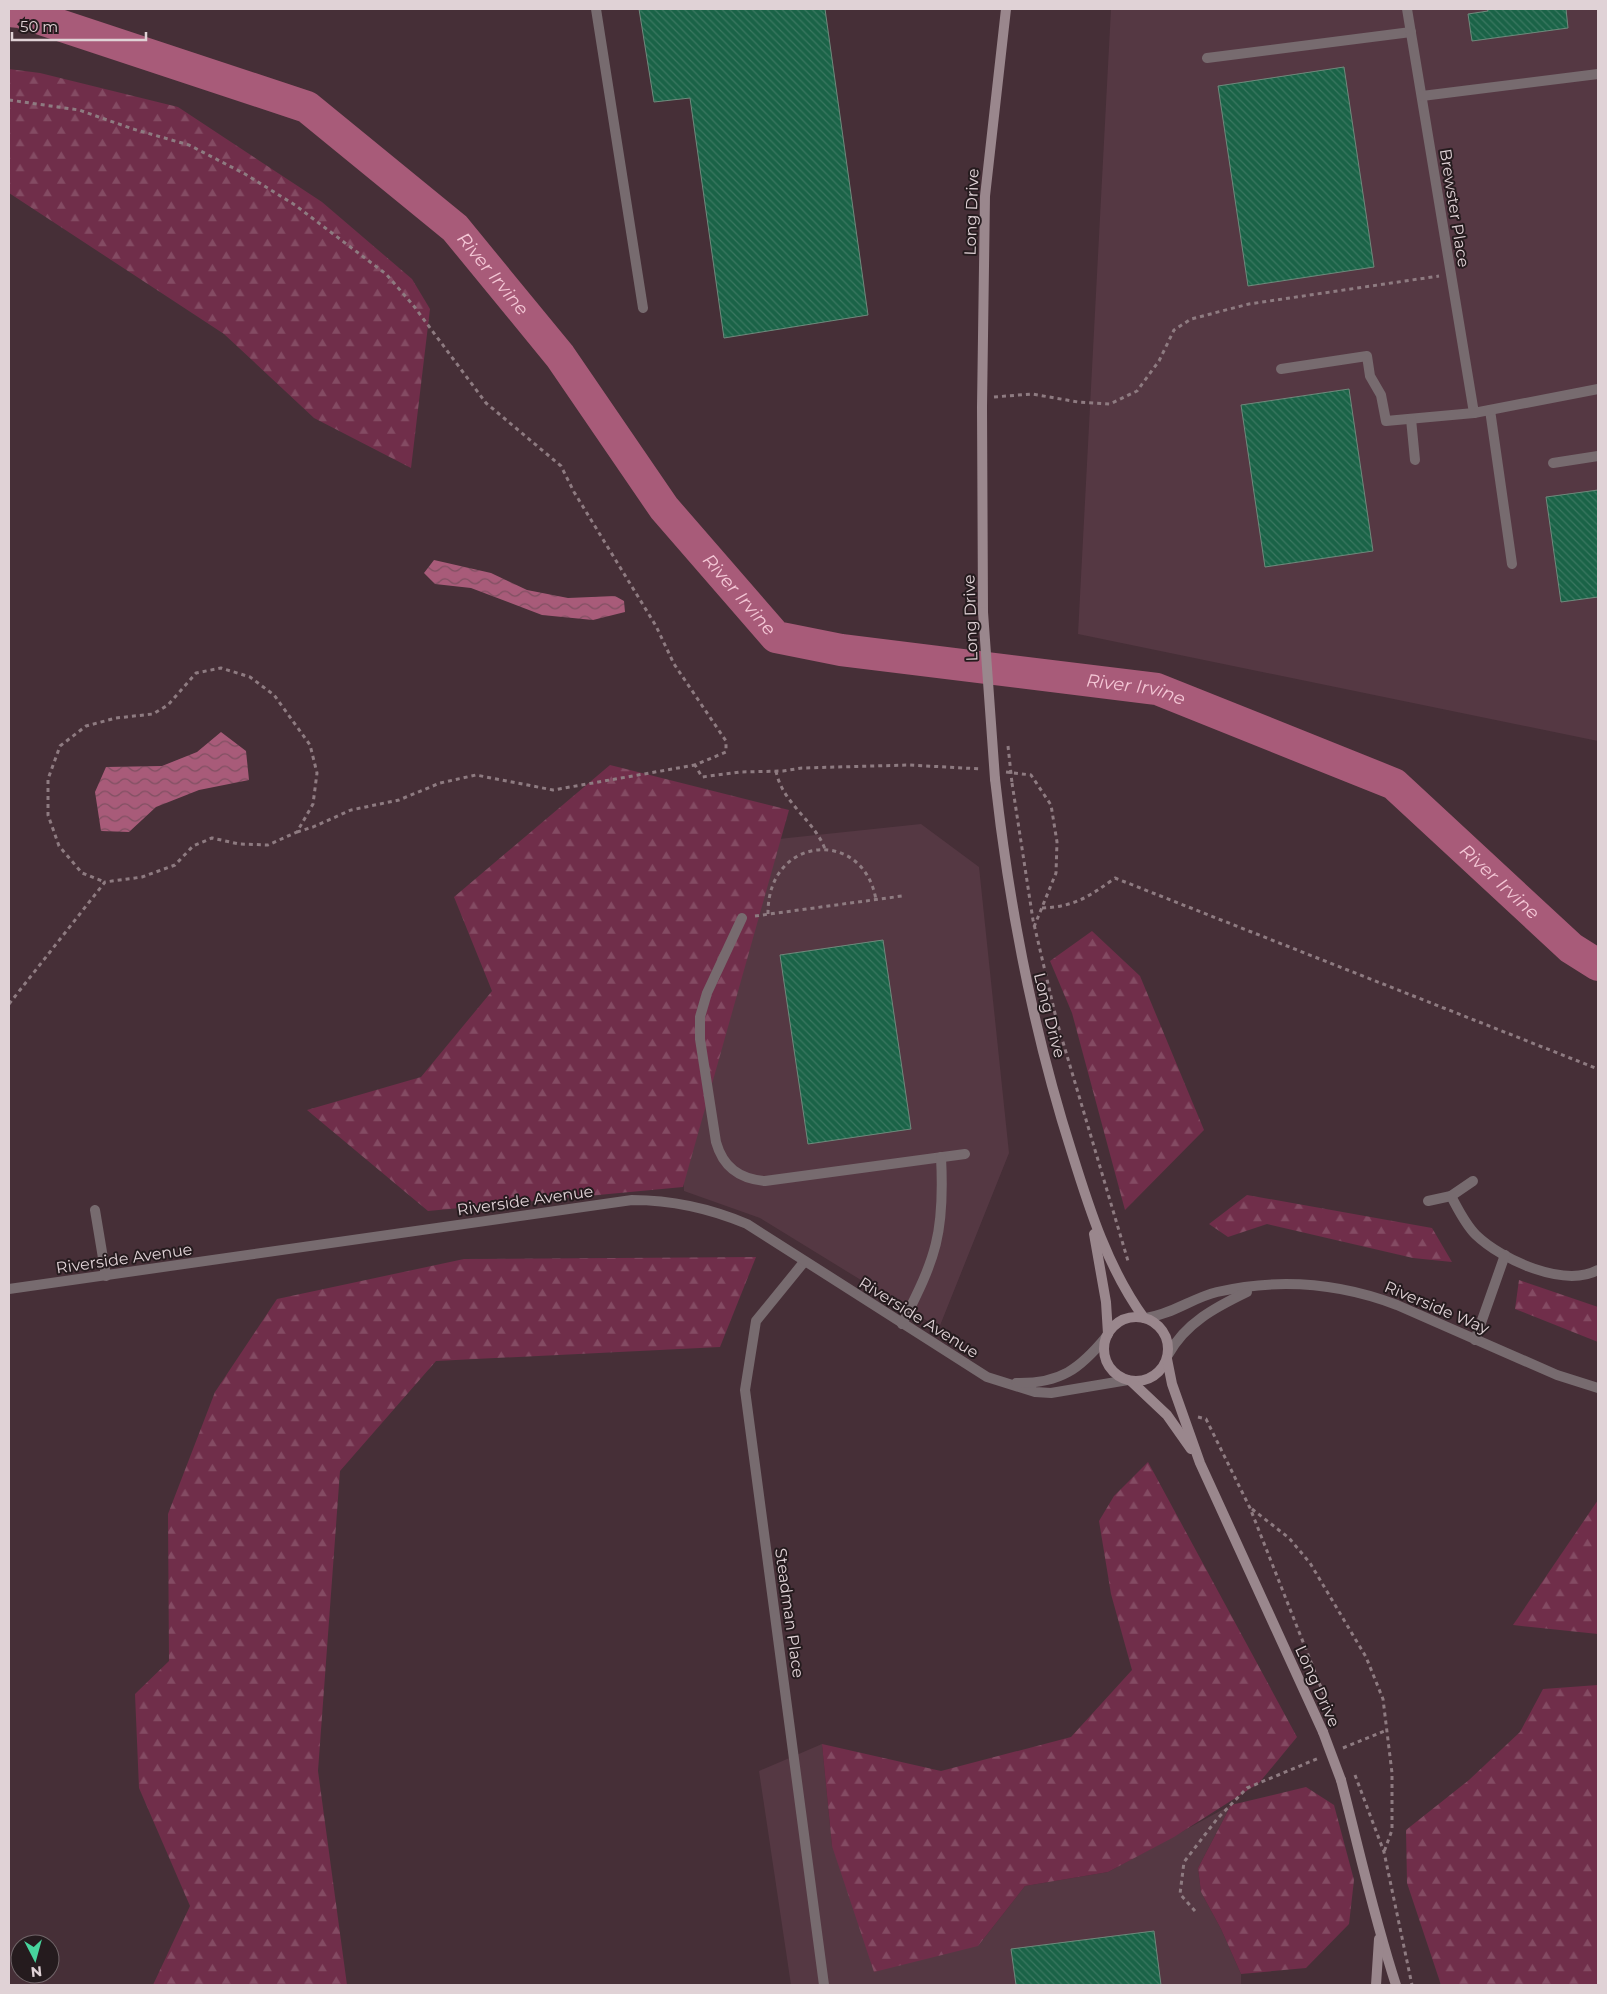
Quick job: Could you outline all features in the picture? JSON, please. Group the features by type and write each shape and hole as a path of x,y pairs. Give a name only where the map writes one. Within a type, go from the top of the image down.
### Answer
{"main road":[{"name":"Long Drive","path":"1006,9 985,196 982,408 983,612 995,779 1003,854 1024,974 1060,1117 1091,1216 1122,1284 1145,1318"},
{"name":"Long Drive","path":"1091,1216 1106,1302 1107,1335"},
{"path":"1145,1318 1162,1328 1168,1346 1168,1357 1157,1374 1140,1381 1130,1380 1118,1375 1110,1368 1105,1358 1104,1346 1107,1335 1114,1325 1123,1319 1145,1318"},
{"name":"Long Drive","path":"1168,1357 1172,1384 1200,1462 1323,1732 1340,1780 1373,1900 1379,1933 1396,1985"},
{"name":"Long Drive","path":"1130,1380 1167,1415 1200,1462"},
{"name":"Long Drive","path":"1376,1985 1379,1933"}],"street":[{"path":"596,9 643,308"},
{"name":"Brewster Place","path":"1407,9 1474,413"},
{"path":"1206,58 1411,32"},
{"path":"1422,96 1598,74"},
{"path":"1281,369 1367,356 1370,376 1381,395 1386,421 1474,413 1598,389"},
{"path":"1490,410 1512,564"},
{"path":"1411,419 1415,460"},
{"path":"1553,463 1598,456"},
{"path":"742,918 707,993 699,1028 716,1142 723,1160 740,1176 752,1180 765,1181 965,1154"},
{"path":"902,1324 925,1280 938,1244 942,1220 941,1157"},
{"path":"1428,1200 1451,1196 1472,1181"},
{"path":"1451,1196 1474,1233 1487,1244 1506,1255 1560,1276 1579,1277 1598,1270"},
{"name":"Riverside Avenue","path":"9,1289 632,1200 676,1202 727,1215 760,1231 804,1262 971,1368 1000,1382 1036,1392 1051,1393 1130,1380"},
{"path":"95,1210 106,1276"},
{"path":"1475,1340 1506,1255"},
{"name":"Steadman Place","path":"804,1262 756,1321 745,1390 824,1985"},
{"name":"Riverside Way","path":"1145,1318 1174,1311 1217,1292 1257,1287 1311,1284 1354,1291 1397,1305 1557,1375 1598,1388"},
{"name":"Riverside Way","path":"1168,1357 1183,1332 1195,1322 1222,1304 1257,1287"},
{"name":"Riverside Avenue","path":"1000,1382 1032,1383 1050,1381 1064,1375 1088,1359 1107,1335"}],"path":[{"path":"9,100 79,110 132,129 189,145 245,174 295,205 386,274 413,305 486,403 561,466 574,492 656,626 674,664 726,741 726,752 696,765 553,790 476,775 440,783 399,800 351,810 268,846 239,844 212,838 193,846 175,865 142,877 105,882 82,873 59,846 48,815 48,779 60,746 86,726 116,718 154,714 168,705 196,673 221,668 250,677 274,695 310,745 317,773 313,804 297,832"},
{"path":"994,397 1032,394 1078,402 1110,404 1137,391 1159,361 1174,330 1191,319 1250,304 1451,274"},
{"path":"696,765 702,777 740,772 865,766 955,766"},
{"path":"776,771 783,792 817,834 825,849"},
{"path":"1031,775 1051,805 1057,842 1056,872 1034,927"},
{"path":"1012,783 1034,927 1056,1022 1129,1265"},
{"path":"768,914 769,896 781,869 800,855 825,849 842,854 860,866 872,881 876,900"},
{"path":"1042,908 1061,907 1088,897 1115,878 1598,1070"},
{"path":"9,1004 105,882"},
{"path":"742,918 902,896"},
{"path":"1191,1415 1206,1419 1250,1508 1328,1706"},
{"path":"1250,1508 1289,1538 1310,1563 1366,1657 1382,1699 1392,1773 1392,1830 1384,1852"},
{"path":"1341,1749 1387,1730"},
{"path":"1195,1911 1180,1894 1184,1862 1217,1819 1247,1788 1323,1757"},
{"path":"1355,1775 1384,1852 1412,1985"}],"shaded area":[{"path":"1111,9 1598,9 1598,741 1078,634"},
{"path":"921,824 979,867 1009,1153 939,1328 760,1218 684,1191 677,1027 722,845"},
{"path":"822,1744 832,1846 978,1946 1025,1886 1108,1872 1231,1805 1198,1868 1201,1892 1221,1929 1241,1974 1241,1985 791,1985 759,1771"}],"green space":[{"path":"9,69 40,73 178,107 322,202 412,279 430,309 411,468 314,418 224,334 9,193"},
{"path":"610,765 789,810 683,1187 428,1211 307,1110 421,1077 492,991 454,897"},
{"path":"1092,931 1140,976 1204,1130 1125,1210 1072,1013 1050,961"},
{"path":"1247,1195 1432,1228 1452,1262 1413,1258 1267,1224 1228,1237 1209,1224"},
{"path":"756,1257 720,1347 436,1361 340,1471 318,1771 347,1985 153,1985 190,1906 139,1788 135,1694 169,1661 168,1514 215,1392 277,1299 464,1259"},
{"path":"1519,1280 1598,1307 1598,1342 1515,1309"},
{"path":"1148,1462 1297,1737 1259,1783 1174,1837 1108,1872 1025,1886 978,1946 874,1972 832,1846 822,1744 941,1771 1071,1737 1132,1670 1111,1594 1099,1521 1114,1496"},
{"path":"1598,1500 1598,1634 1513,1625"},
{"path":"1598,1685 1598,1985 1441,1985 1407,1883 1406,1830 1469,1780 1520,1732 1543,1689"},
{"path":"1306,1787 1334,1805 1354,1880 1349,1924 1306,1968 1241,1974 1221,1929 1201,1892 1198,1868 1231,1805"}],"water":[{"path":"434,560 491,573 527,590 568,598 615,596 624,601 625,612 593,620 542,615 471,588 435,584 424,573"},
{"path":"221,732 246,751 249,780 199,790 156,807 129,832 101,831 95,792 106,767 162,766 197,752"}],"building":[{"path":"639,9 825,9 868,315 724,338 690,98 654,102"},
{"path":"1487,9 1566,9 1568,28 1472,41 1468,14 1488,11"},
{"path":"1344,67 1374,267 1248,286 1218,86"},
{"path":"1349,389 1373,551 1265,567 1241,405"},
{"path":"1598,490 1598,597 1561,602 1546,497"},
{"path":"883,940 911,1129 808,1144 780,955"},
{"path":"1154,1931 1161,1985 1016,1985 1011,1949"}],"waterway":[{"name":"River Irvine","path":"9,11 20,12 307,107 455,228 560,356 664,508 776,637 841,650 1157,689 1394,784 1571,948 1598,965"}]}
